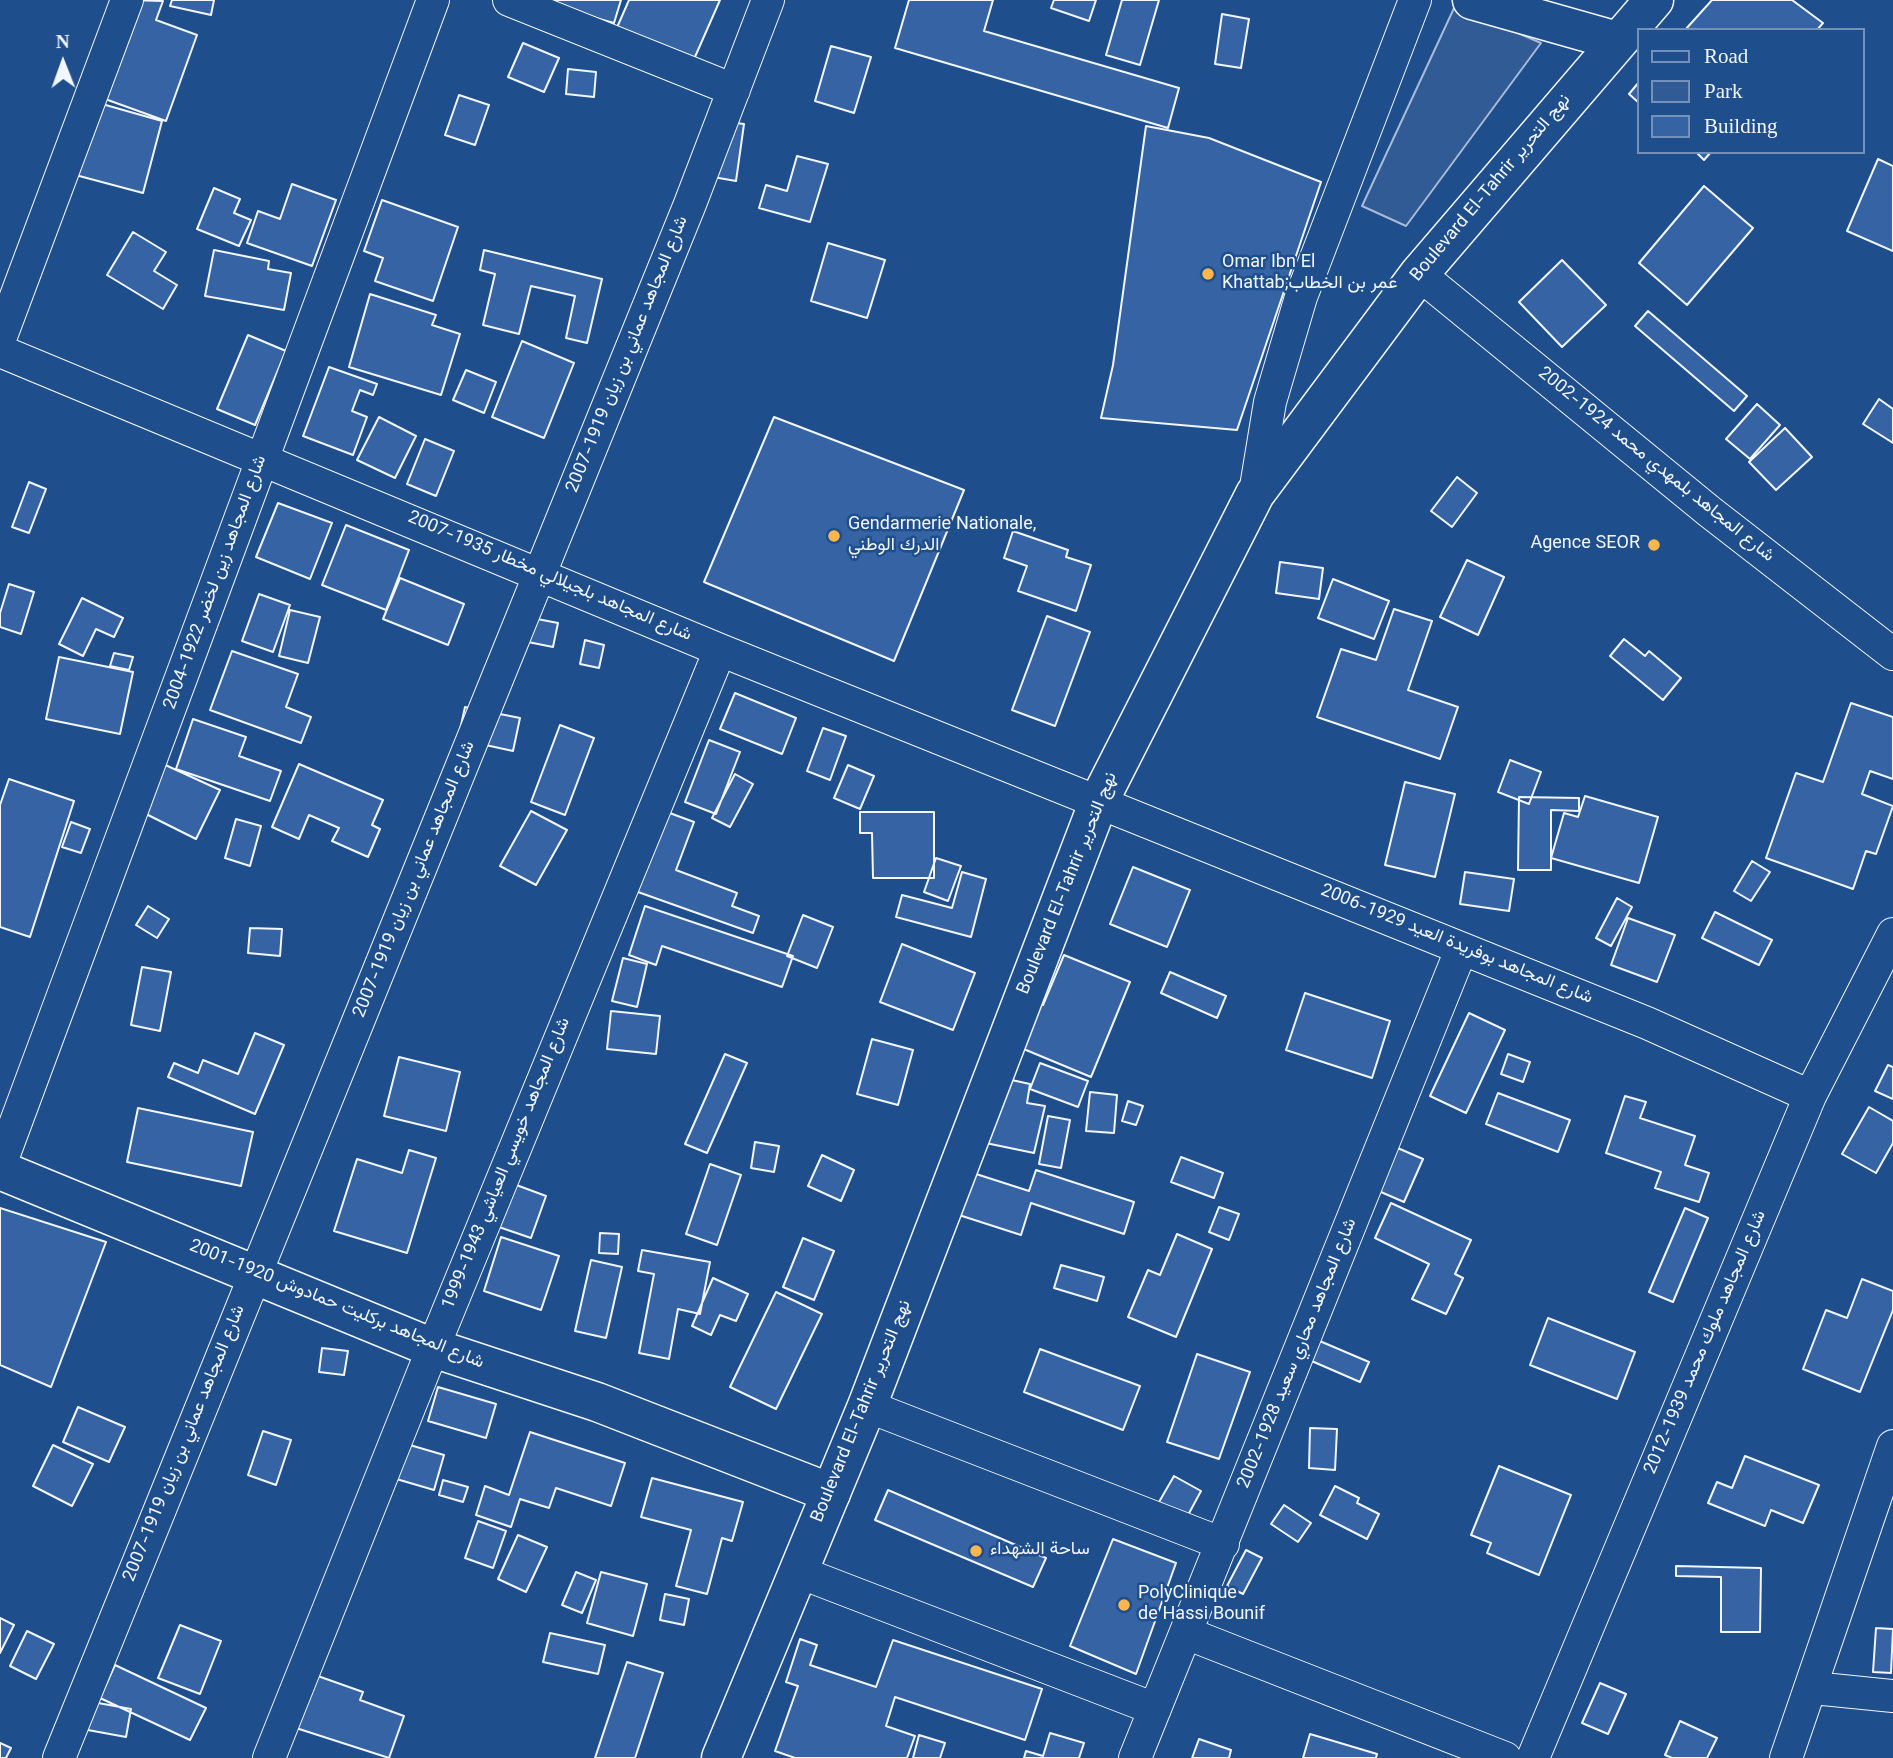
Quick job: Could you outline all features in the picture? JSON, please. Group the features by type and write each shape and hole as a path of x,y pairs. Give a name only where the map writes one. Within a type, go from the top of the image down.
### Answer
{"main road":[{"path":"1472,0 1617,41"},
{"name":"Boulevard El-Tahrir نهج التحرير","path":"721,1758 867,1406 1099,801 1255,494 1419,274 1654,0"},
{"name":"شارع المجاهد بركليت حمادوش 1920-2001","path":"0,1167 433,1348 597,1402 831,1493"}],"street":[{"path":"0,339 127,0"},
{"name":"شارع المجاهد زين لخضر 1922-2004","path":"0,1167 433,0"},
{"path":"509,0 734,90"},
{"name":"شارع المجاهد عماني بن زيان 1919-2007","path":"59,1758 540,575 768,0"},
{"path":"1255,494 1270,402 1301,297 1415,0"},
{"name":"شارع المجاهد بلمهدي محمد 1924-2002","path":"1419,274 1710,512 1893,654"},
{"name":"شارع المجاهد بلجيلالي مخطار 1935-2007","path":"0,351 720,650 1099,801"},
{"name":"شارع المجاهد خويسي العياشي 1943-1999","path":"269,1758 433,1348 720,650"},
{"name":"شارع المجاهد بوفريدة العيد 1929-2006","path":"1099,801 1461,950 1647,1023 1810,1096"},
{"name":"شارع المجاهد ملوك محمد 1939-2012","path":"1533,1758 1810,1096 1893,934"},
{"name":"شارع المجاهد محاري سعيد 1928-2002","path":"1135,1758 1461,950"},
{"path":"867,1406 1223,1544"},
{"path":"1786,1758 1893,1446"},
{"path":"799,1572 1155,1709"},
{"path":"1186,1633 1505,1758"},
{"path":"1812,1688 1893,1696"}],"green space":[{"path":"1455,6 1541,43 1406,226 1362,206"}],"building":[{"path":"128,0 163,1 156,20 197,35 166,121 94,95"},
{"path":"172,0 214,0 211,15 170,6"},
{"path":"553,0 621,0 614,23 552,6"},
{"path":"629,0 720,0 691,66 615,32"},
{"path":"909,0 993,0 984,31 1179,88 1168,128 895,48"},
{"path":"1054,0 1096,0 1089,21 1051,8"},
{"path":"1122,0 1159,0 1140,65 1106,55"},
{"path":"1712,0 1792,0 1823,23 1819,28 1687,28"},
{"path":"1222,14 1249,19 1241,68 1215,64"},
{"path":"523,43 559,58 544,92 508,77"},
{"path":"831,46 871,57 854,113 815,101"},
{"path":"568,69 596,72 594,97 566,94"},
{"path":"1638,83 1638,102 1629,94"},
{"path":"459,95 489,105 475,145 445,135"},
{"path":"88,100 162,121 143,193 68,173"},
{"path":"721,121 744,124 736,181 713,177"},
{"name":"Omar Ibn El Khattab;عمر بن الخطاب","path":"1146,126 1209,138 1321,182 1237,430 1101,418 1113,365"},
{"path":"1698,154 1709,154 1704,160"},
{"path":"797,156 828,164 810,222 759,208 766,185 787,191"},
{"path":"1878,159 1893,166 1893,251 1847,231"},
{"path":"292,184 336,200 312,266 247,243 258,211 280,219"},
{"path":"1704,186 1753,228 1687,305 1639,263"},
{"path":"214,188 240,199 234,213 251,220 239,246 197,229"},
{"path":"382,200 458,227 433,301 375,281 383,258 364,251"},
{"path":"133,232 166,252 154,271 177,285 163,309 107,275"},
{"path":"828,243 885,260 867,318 811,301"},
{"path":"214,250 269,261 268,269 291,273 284,310 205,296"},
{"path":"484,250 602,279 587,343 566,338 575,296 531,286 519,334 483,325 495,274 480,270"},
{"path":"1562,260 1606,305 1562,347 1519,302"},
{"path":"370,294 436,315 432,325 460,334 441,395 349,367"},
{"path":"1648,311 1747,396 1734,411 1635,326"},
{"path":"248,335 286,351 255,425 217,409"},
{"path":"522,341 574,363 544,438 492,417"},
{"path":"329,367 377,384 373,395 360,390 352,411 367,417 353,455 303,436"},
{"path":"466,370 496,382 484,413 453,400"},
{"path":"1879,399 1893,409 1893,443 1863,424"},
{"path":"1757,404 1780,425 1750,459 1726,439"},
{"path":"379,417 416,436 395,478 357,460"},
{"name":"Gendarmerie Nationale, الدرك الوطني","path":"774,417 964,490 894,661 704,582"},
{"path":"1785,428 1812,457 1776,490 1749,462"},
{"path":"425,439 454,451 436,496 407,484"},
{"path":"1457,477 1477,493 1452,527 1431,511"},
{"path":"29,482 46,489 29,533 12,527"},
{"path":"278,503 332,523 310,579 256,557"},
{"path":"346,525 409,550 386,610 322,585"},
{"path":"1013,531 1068,550 1066,557 1091,565 1076,611 1018,591 1027,566 1004,558"},
{"path":"1467,560 1504,577 1478,635 1440,617"},
{"path":"1280,562 1323,568 1319,599 1276,593"},
{"path":"400,578 464,604 448,645 383,619"},
{"path":"1333,579 1389,601 1374,639 1318,618"},
{"path":"9,584 34,592 21,634 0,627 0,613"},
{"path":"259,594 290,605 273,652 242,641"},
{"path":"82,598 123,618 114,637 96,629 83,656 59,644"},
{"path":"1394,609 1432,621 1408,690 1458,707 1440,759 1317,717 1341,649 1376,660"},
{"path":"290,610 320,617 308,663 279,656"},
{"path":"1047,616 1090,632 1055,726 1012,710"},
{"path":"532,618 558,623 553,647 528,642"},
{"path":"1624,639 1645,656 1649,651 1681,678 1663,700 1610,656"},
{"path":"585,640 604,645 599,668 580,664"},
{"path":"232,651 298,674 286,707 311,717 301,743 210,710"},
{"path":"114,653 133,657 129,670 110,666"},
{"path":"59,657 133,672 120,734 46,719"},
{"path":"735,693 796,718 782,754 720,729"},
{"path":"1851,703 1893,717 1893,779 1870,771 1862,794 1893,806 1876,854 1866,851 1853,889 1766,858 1796,773 1823,782"},
{"path":"465,707 520,718 513,751 458,739"},
{"path":"193,719 246,737 239,756 281,771 270,801 176,769"},
{"path":"560,725 594,738 565,815 531,802"},
{"path":"823,728 846,736 830,780 807,771"},
{"path":"709,740 740,752 716,814 685,802"},
{"path":"1510,760 1541,772 1529,804 1498,792"},
{"path":"161,763 220,790 196,839 138,810"},
{"path":"299,764 383,800 372,825 380,829 368,857 332,841 339,828 309,815 299,839 272,827"},
{"path":"848,765 874,776 860,809 834,798"},
{"path":"735,774 753,784 730,827 712,818"},
{"path":"9,779 74,801 30,937 0,927 0,805"},
{"path":"1405,782 1455,794 1435,877 1385,865"},
{"path":"1585,796 1658,817 1639,883 1551,858 1564,813 1578,817"},
{"path":"1519,797 1579,798 1579,811 1551,810 1551,870 1518,870"},
{"path":"531,811 567,830 536,885 500,866"},
{"path":"667,812 694,822 676,870 737,893 732,906 759,916 753,933 624,887"},
{"path":"860,812 934,812 934,878 873,878 872,833 860,833"},
{"path":"236,819 261,826 250,866 225,858"},
{"path":"71,822 90,829 81,853 62,847"},
{"path":"936,858 961,866 948,901 924,892"},
{"path":"1752,861 1770,872 1751,901 1734,891"},
{"path":"1133,867 1190,890 1167,947 1110,924"},
{"path":"962,872 986,879 971,937 896,917 902,895 952,908"},
{"path":"1465,872 1514,879 1509,911 1460,904"},
{"path":"1617,898 1632,907 1611,946 1596,938"},
{"path":"148,906 169,919 157,938 136,925"},
{"path":"645,906 793,956 782,987 662,946 656,965 629,955"},
{"path":"1715,912 1772,940 1759,965 1702,938"},
{"path":"803,915 833,927 817,968 787,956"},
{"path":"1628,918 1675,935 1657,982 1611,965"},
{"path":"250,928 282,929 280,956 248,953"},
{"path":"902,944 975,973 953,1030 880,1002"},
{"path":"1064,955 1130,982 1091,1077 1014,1045 1032,1000 1043,1005"},
{"path":"623,958 647,964 637,1007 612,1001"},
{"path":"142,967 171,972 160,1031 131,1025"},
{"path":"1170,972 1226,996 1217,1018 1161,993"},
{"path":"1305,993 1390,1021 1372,1078 1286,1050"},
{"path":"611,1011 660,1016 656,1054 607,1049"},
{"path":"1469,1013 1505,1030 1466,1113 1430,1096"},
{"path":"255,1033 284,1045 255,1114 168,1077 174,1063 198,1073 203,1060 238,1074"},
{"path":"872,1039 913,1050 898,1105 857,1094"},
{"path":"725,1054 747,1063 707,1153 685,1144"},
{"path":"1508,1054 1530,1062 1523,1082 1501,1074"},
{"path":"399,1057 460,1072 446,1131 384,1116"},
{"path":"1040,1063 1088,1081 1078,1107 1030,1089"},
{"path":"1888,1065 1893,1067 1893,1099 1875,1091"},
{"path":"998,1077 1030,1084 1027,1103 1045,1106 1034,1153 976,1141"},
{"path":"1090,1092 1117,1095 1114,1133 1086,1131"},
{"path":"1498,1093 1570,1120 1558,1152 1486,1124"},
{"path":"1625,1096 1646,1102 1640,1118 1695,1136 1685,1165 1709,1173 1699,1202 1655,1188 1661,1172 1606,1153"},
{"path":"1128,1101 1143,1106 1136,1125 1122,1121"},
{"path":"1869,1107 1893,1121 1893,1143 1876,1173 1842,1154"},
{"path":"138,1108 253,1132 241,1186 127,1162"},
{"path":"1048,1116 1070,1120 1061,1168 1039,1164"},
{"path":"755,1142 779,1146 774,1172 751,1168"},
{"path":"1393,1146 1423,1159 1404,1202 1374,1189"},
{"path":"409,1150 436,1158 407,1253 334,1231 357,1159 402,1173"},
{"path":"822,1155 854,1170 841,1201 808,1186"},
{"path":"1181,1157 1223,1173 1214,1198 1171,1182"},
{"path":"710,1164 741,1175 717,1245 686,1234"},
{"path":"1036,1170 1134,1202 1124,1234 1031,1203 1021,1235 959,1215 973,1173 1029,1191"},
{"path":"511,1183 546,1196 531,1238 496,1226"},
{"path":"1391,1203 1471,1240 1455,1274 1463,1278 1446,1314 1412,1299 1429,1264 1375,1238"},
{"path":"1219,1207 1239,1214 1229,1240 1209,1232"},
{"path":"0,1208 106,1242 51,1387 0,1365"},
{"path":"1685,1208 1708,1218 1673,1302 1649,1292"},
{"path":"600,1233 619,1234 618,1254 599,1253"},
{"path":"1177,1234 1212,1249 1176,1337 1128,1317 1148,1270 1160,1275"},
{"path":"501,1237 559,1256 541,1310 484,1291"},
{"path":"803,1238 834,1251 814,1300 783,1287"},
{"path":"642,1250 710,1262 700,1314 678,1309 669,1359 639,1353 654,1274 638,1271"},
{"path":"591,1260 622,1267 606,1338 575,1331"},
{"path":"1061,1265 1104,1277 1097,1301 1054,1288"},
{"path":"713,1278 748,1294 736,1321 720,1315 711,1335 692,1326"},
{"path":"1862,1279 1893,1291 1893,1310 1860,1392 1803,1369 1826,1310 1847,1318"},
{"path":"776,1292 822,1314 776,1409 730,1387"},
{"path":"1548,1318 1635,1352 1617,1399 1530,1365"},
{"path":"1315,1339 1369,1362 1360,1382 1307,1359"},
{"path":"322,1348 348,1351 344,1375 319,1372"},
{"path":"1040,1349 1140,1386 1123,1430 1024,1392"},
{"path":"1197,1354 1250,1372 1219,1459 1167,1442"},
{"path":"438,1387 496,1404 486,1438 428,1421"},
{"path":"78,1407 125,1427 109,1462 63,1442"},
{"path":"1310,1428 1337,1429 1335,1470 1309,1468"},
{"path":"263,1431 291,1440 276,1485 248,1475"},
{"path":"530,1432 625,1463 611,1506 556,1488 549,1508 520,1499 511,1527 476,1515 485,1486 509,1495"},
{"path":"403,1443 444,1455 434,1490 393,1478"},
{"path":"53,1445 93,1464 72,1506 33,1486"},
{"path":"1745,1456 1819,1485 1803,1523 1771,1510 1765,1526 1708,1503 1717,1482 1732,1488"},
{"path":"1499,1466 1571,1495 1539,1575 1487,1553 1491,1543 1471,1535"},
{"path":"1174,1476 1201,1491 1187,1517 1159,1502"},
{"path":"652,1478 743,1502 732,1541 722,1538 707,1594 676,1586 691,1530 641,1517"},
{"path":"443,1480 468,1487 463,1502 439,1495"},
{"path":"1335,1486 1359,1498 1357,1503 1379,1514 1367,1539 1320,1515"},
{"path":"888,1490 1046,1558 1033,1587 875,1520"},
{"path":"1284,1505 1311,1523 1298,1542 1271,1524"},
{"path":"478,1521 506,1531 493,1568 465,1558"},
{"path":"518,1535 547,1547 526,1592 498,1579"},
{"name":"PolyClinique de Hassi Bounif","path":"1113,1539 1176,1563 1136,1674 1070,1646"},
{"path":"1246,1550 1262,1558 1243,1594 1227,1586"},
{"path":"1676,1566 1761,1568 1760,1632 1721,1632 1721,1577 1676,1576"},
{"path":"576,1572 596,1580 582,1613 562,1605"},
{"path":"601,1572 647,1584 633,1636 587,1623"},
{"path":"665,1594 689,1599 684,1625 660,1620"},
{"path":"0,1618 14,1625 0,1653"},
{"path":"180,1625 221,1641 200,1694 158,1678"},
{"path":"1876,1628 1893,1629 1891,1673 1873,1672"},
{"path":"27,1631 54,1644 36,1679 10,1666"},
{"path":"550,1633 605,1645 598,1674 543,1662"},
{"path":"800,1639 817,1645 810,1665 876,1687 893,1640 1042,1689 1025,1740 895,1697 886,1726 915,1736 907,1758 795,1758 775,1751 798,1686 786,1682"},
{"path":"627,1662 663,1673 635,1758 595,1758"},
{"path":"115,1665 206,1708 190,1740 100,1698"},
{"path":"315,1675 363,1692 360,1700 404,1716 389,1758 296,1728"},
{"path":"1600,1683 1626,1694 1608,1734 1582,1723"},
{"path":"71,1698 131,1709 126,1737 66,1726"},
{"path":"1680,1721 1717,1738 1707,1758 1672,1758 1665,1755"},
{"path":"1050,1733 1084,1743 1079,1758 1024,1758 1026,1751 1043,1756"},
{"path":"1310,1734 1377,1754 1376,1758 1303,1758"},
{"path":"919,1735 945,1743 940,1758 913,1758"},
{"path":"1199,1739 1231,1750 1229,1758 1192,1758"},
{"path":"0,1743 11,1748 6,1758 0,1758"}],"place":[{"name":"Omar Ibn El Khattab;عمر بن الخطاب","path":"1208,274"},
{"name":"Gendarmerie Nationale, الدرك الوطني","path":"834,536"},
{"name":"Agence SEOR","path":"1654,545"},
{"name":"ساحة الشهداء","path":"976,1551"},
{"name":"PolyClinique de Hassi Bounif","path":"1124,1605"}]}
